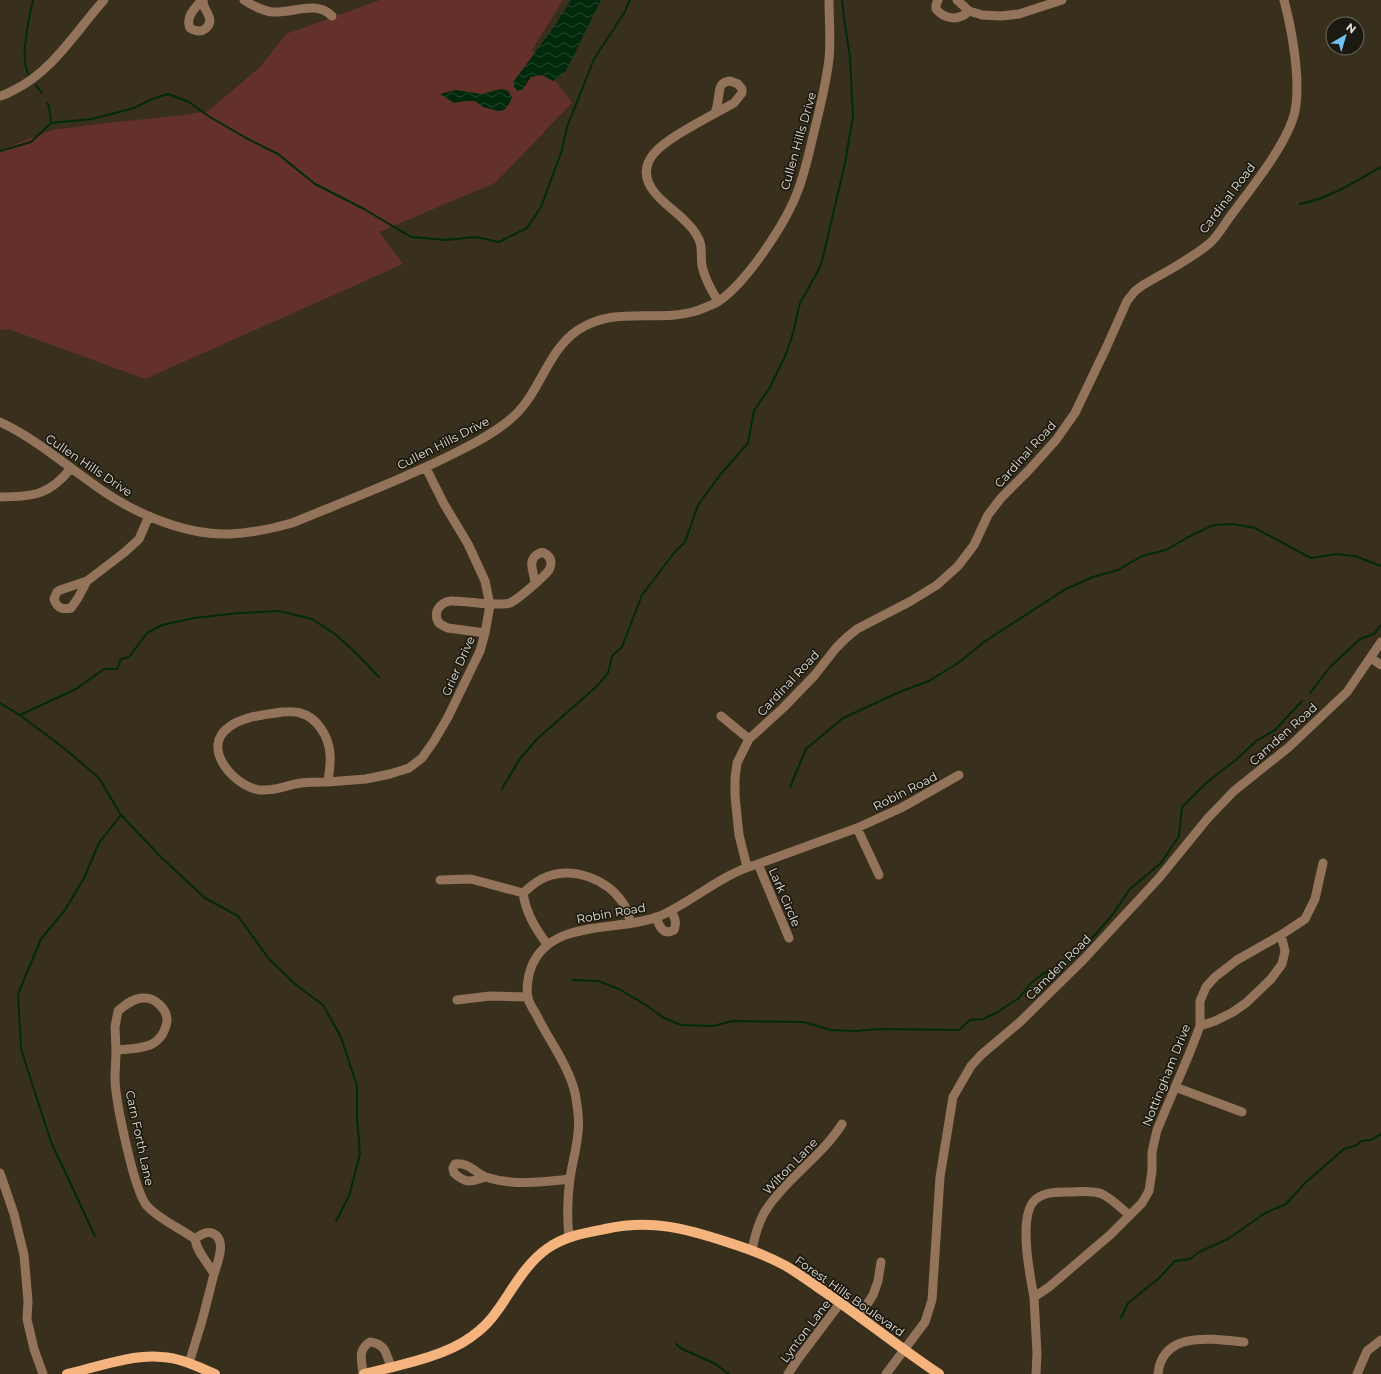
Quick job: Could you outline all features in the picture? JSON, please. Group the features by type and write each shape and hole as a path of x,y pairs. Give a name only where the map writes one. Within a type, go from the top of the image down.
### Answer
{"main road":[{"name":"Forest Hills Boulevard","path":"364,1374 426,1358 447,1350 472,1337 497,1312 520,1277 533,1261 548,1248 569,1237 622,1225 655,1225 696,1232 752,1250 785,1265 841,1302 904,1351 939,1374"},
{"path":"68,1374 136,1357 162,1357 189,1363 215,1374"}],"street":[{"path":"0,96 24,85 36,77 64,49 104,0"},
{"path":"244,0 253,6 265,10 280,12 313,6 323,8 332,16"},
{"name":"Cullen Hills Drive","path":"0,422 18,432 110,495 149,516 186,529 206,532 228,534 260,531 292,522 426,468 487,436 515,415 525,404 555,353 570,335 580,328 596,320 609,316 687,313 697,310 718,301 733,289 747,274 780,225 797,194 807,161 825,90 830,56 829,0"},
{"path":"938,0 936,10 945,17 957,18 965,15 969,11"},
{"path":"957,0 969,11 982,15 1019,14 1062,0"},
{"name":"Cardinal Road","path":"747,867 739,835 734,779 737,763 749,739 783,708 814,676 846,638 857,629 937,586 958,566 974,544 988,515 1001,498 1056,440 1075,412 1092,379 1127,302 1135,291 1195,254 1211,242 1285,138 1292,124 1296,110 1297,81 1288,17 1284,0"},
{"path":"715,113 668,139 649,161 646,174 649,184 656,193 691,226 701,242 704,274 718,301"},
{"path":"0,498 32,496 47,490 63,479 71,468"},
{"name":"Grier Drive","path":"328,782 330,752 326,739 322,730 312,719 300,713 282,712 240,721 225,730 220,739 219,751 226,769 246,786 262,790 301,783 328,782 366,780 409,768 422,758 448,717 480,651 490,605 485,581 477,562 444,504 426,468"},
{"path":"87,581 132,546 138,539 149,516"},
{"path":"485,633 448,628 439,623 436,618 436,612 441,605 451,601 490,605 510,603 535,584"},
{"name":"Camden Road","path":"886,1374 925,1322 932,1300 940,1177 953,1097 971,1066 981,1055 1020,1022 1083,960 1159,878 1208,818 1234,791 1289,746 1347,692 1381,642"},
{"path":"1371,658 1381,665"},
{"path":"720,716 749,739"},
{"name":"Robin Road","path":"528,997 530,972 533,964 547,944 559,937 576,932 631,923 656,917 671,911 712,884 747,867 857,828 901,808 959,775"},
{"path":"857,828 879,875"},
{"name":"Nottingham Drive","path":"1034,1298 1110,1235 1142,1203 1150,1191 1152,1152 1157,1130 1200,1026 1200,1001 1206,987 1214,977 1237,960 1281,935 1305,919 1315,899 1323,863"},
{"name":"Lark Circle","path":"758,864 782,924 790,938"},
{"path":"523,893 535,882 550,875 573,874 589,876 615,893 624,904 631,923"},
{"path":"440,880 472,879 523,893"},
{"path":"523,893 527,911 535,928 547,944"},
{"path":"656,917 663,931 671,932 674,930 676,925 671,911"},
{"path":"1200,1026 1215,1021 1233,1012 1246,1003 1271,979 1282,964 1285,951 1281,935"},
{"path":"457,1000 490,996 528,997 560,1059 574,1092 579,1130 570,1179 566,1212 569,1237"},
{"name":"Carn Forth Lane","path":"116,1050 143,1047 158,1040 166,1027 167,1020 166,1013 162,1006 147,997 132,1000 118,1011 115,1027 115,1081 123,1128 139,1192 146,1205 155,1213 195,1239"},
{"path":"1175,1087 1242,1112"},
{"name":"Wilton Lane","path":"752,1250 757,1230 767,1208 778,1194 835,1136 842,1124"},
{"path":"0,1173 14,1214 24,1254 27,1288 27,1319 32,1342 43,1374"},
{"path":"485,1177 508,1181 536,1183 570,1179"},
{"path":"1036,1374 1037,1354 1034,1298 1026,1244 1028,1210 1032,1203 1037,1198 1054,1192 1094,1192 1102,1194 1129,1215"},
{"path":"189,1363 202,1321 214,1274 220,1249 220,1242 217,1236 211,1233 205,1233 195,1239 196,1246 214,1274"},
{"path":"859,1317 873,1295 878,1281 881,1262"},
{"name":"Lynton Lane","path":"788,1374 841,1302"},
{"path":"1158,1374 1161,1360 1165,1354 1177,1344 1184,1341 1207,1338 1244,1342"},
{"path":"1357,1374 1367,1351 1381,1340"},
{"path":"364,1374 361,1353 362,1348 370,1342 377,1343 382,1346 391,1367"}],"shaded area":[{"path":"380,0 563,0 532,50 572,103 495,183 379,232 403,264 145,379 8,329 0,330 0,150 52,130 208,111 260,67 286,34"}],"water":[{"path":"571,0 601,0 566,71 553,81 542,75 531,77 523,89 518,91 514,87 514,81 556,24"},
{"path":"501,89 508,91 512,97 504,110 498,111 483,107 475,101 454,103 440,94 456,90 481,94"}],"waterway":[{"path":"29,75 26,68 25,50 27,28 33,0"},
{"path":"0,151 31,142 51,123 92,119 134,108 152,99 168,94 189,102 210,117 246,138 278,154 315,184 364,209 411,237 446,240 476,237 499,242 527,228 541,207 562,150 567,127 594,59 624,13 630,0"},
{"path":"502,789 519,760 537,739 597,686 608,673 612,656 622,647 642,595 674,553 685,542 698,505 720,475 748,443 754,411 770,387 786,354 800,303 819,269 845,163 853,116 850,58 842,0"},
{"path":"36,85 42,93"},
{"path":"47,103 49,106 51,123"},
{"path":"1300,204 1332,194 1381,167"},
{"path":"790,787 806,749 843,718 902,691 929,681 958,663 984,642 1064,590 1093,577 1118,570 1142,556 1166,550 1190,536 1214,525 1233,524 1255,528 1311,558 1337,554 1355,556 1381,566"},
{"path":"20,715 76,689 104,669 117,669 121,659 129,657 147,633 162,625 194,618 239,613 279,611 312,619 335,634 379,677"},
{"path":"1310,693 1331,666 1360,639 1374,634 1381,625"},
{"path":"573,980 598,981 619,989 664,1018 681,1025 713,1026 733,1021 804,1022 831,1030 959,1030 970,1020 983,1019 996,1013 1019,998 1030,984 1044,973 1059,966 1094,936 1113,914 1130,889 1161,863 1179,836 1182,807 1206,783 1237,759 1256,741 1275,730 1302,701"},
{"path":"0,703 20,715 65,749 99,778 121,815 161,857 205,898 238,916 269,959 295,984 323,1005 341,1037 357,1086 357,1118 360,1154 349,1196 336,1221"},
{"path":"95,1236 51,1142 21,1049 18,994 41,939 65,910 84,878 99,843 121,815"},
{"path":"1121,1318 1128,1303 1158,1279 1175,1261 1190,1259 1199,1252 1228,1239 1265,1213 1286,1204 1305,1183 1344,1149 1357,1145 1361,1141 1371,1140 1381,1134"},
{"path":"676,1344 682,1349 714,1363 729,1374"}]}
